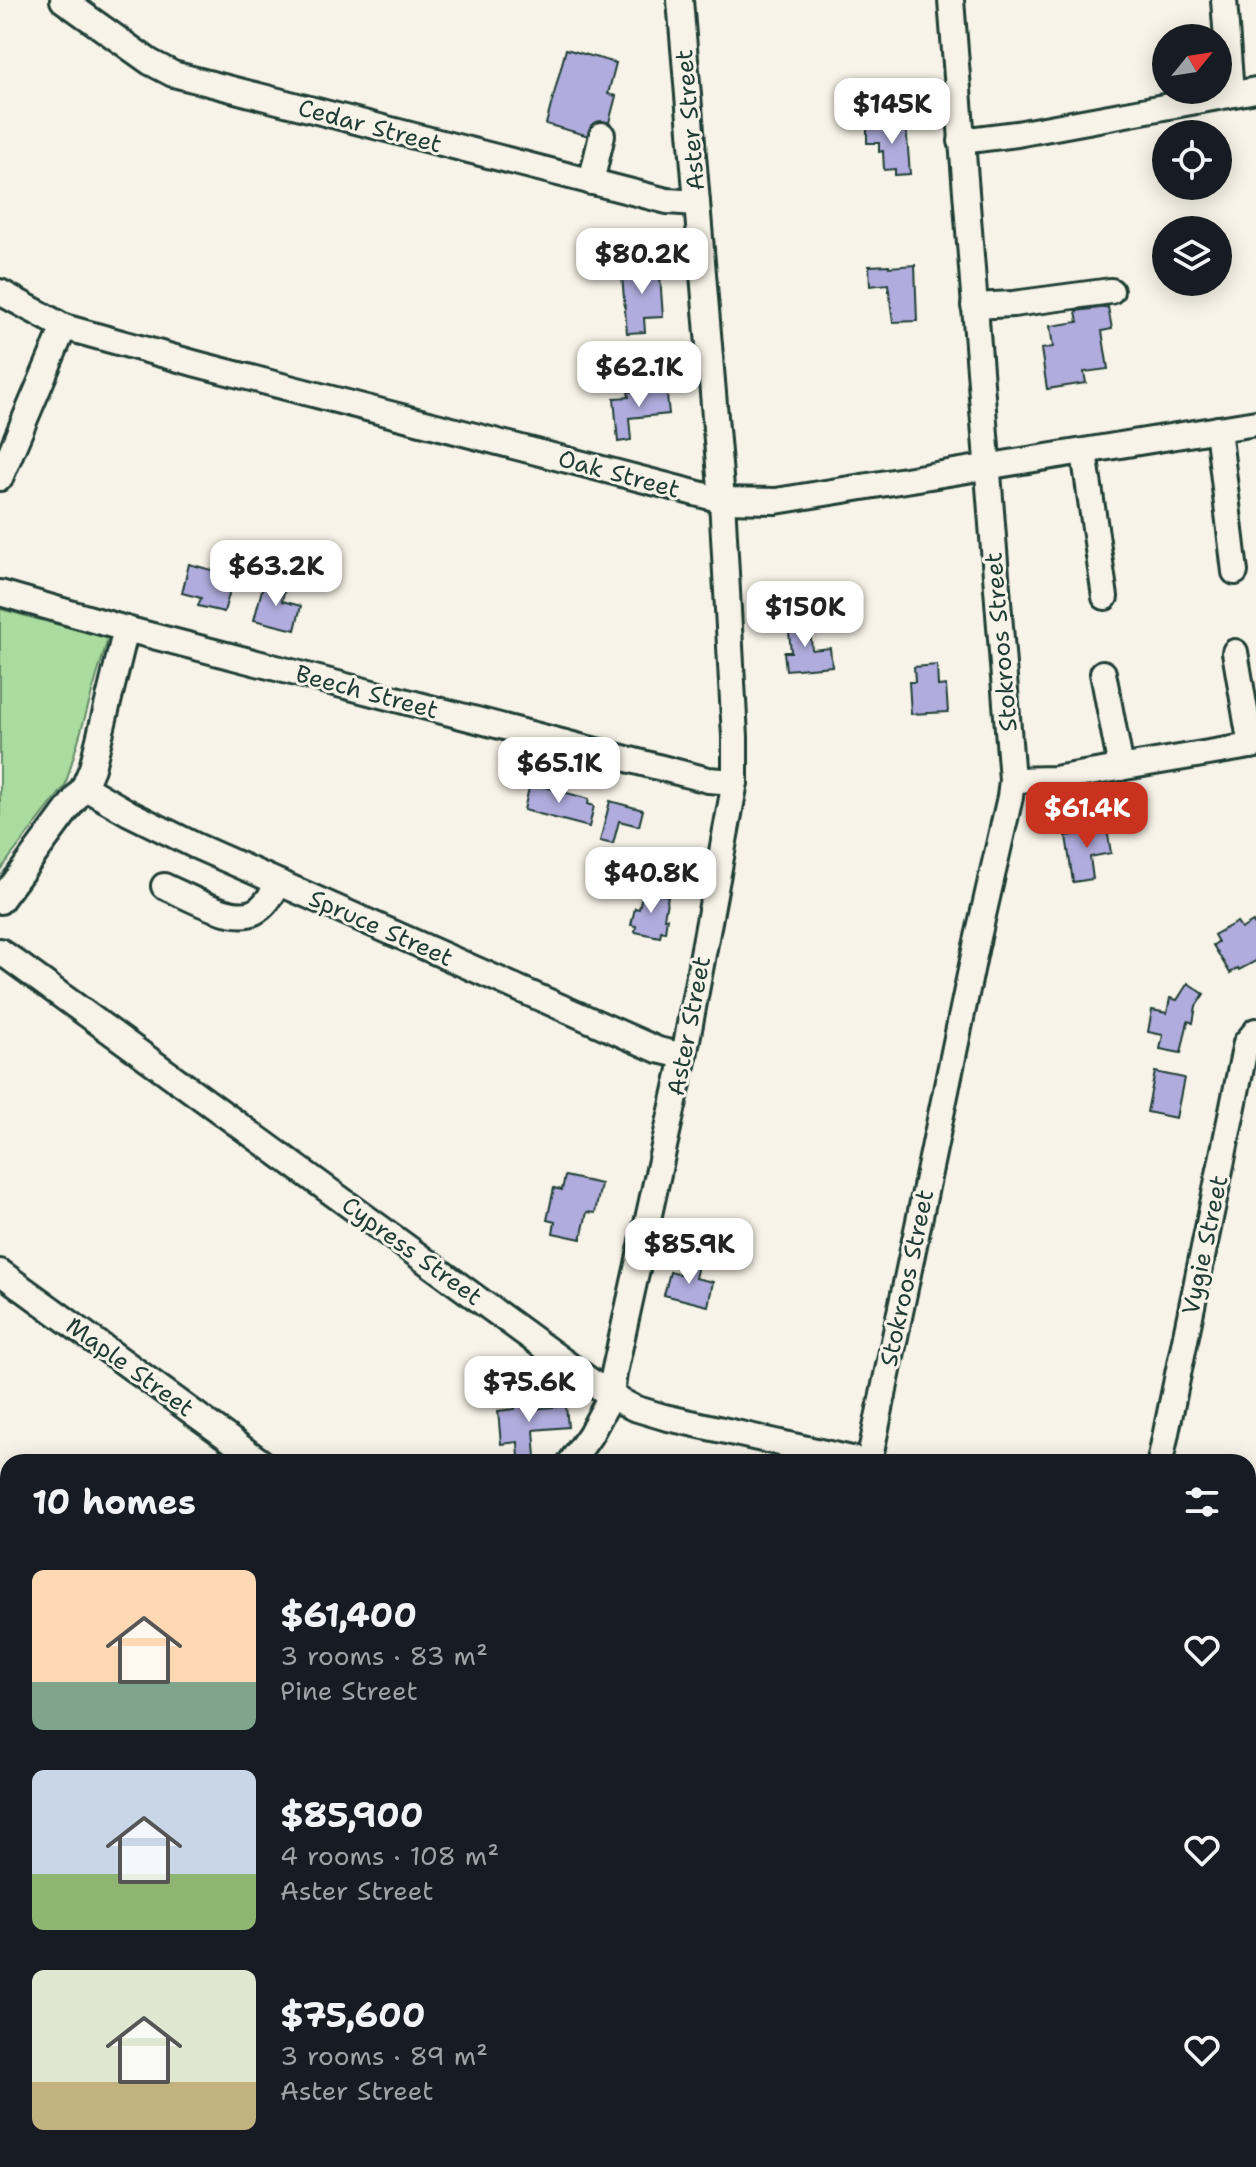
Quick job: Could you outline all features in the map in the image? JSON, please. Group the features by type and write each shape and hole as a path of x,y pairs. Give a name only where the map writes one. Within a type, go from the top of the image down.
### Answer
{"street":[{"name":"Cedar Street","path":"63,0 150,62 173,74 667,201 697,203"},
{"name":"Aster Street","path":"577,1454 611,1396 684,1056 735,782 722,500 680,0"},
{"name":"Stokroos Street","path":"869,1454 1012,780 951,0"},
{"path":"1224,0 1226,24"},
{"path":"1232,94 1256,90"},
{"path":"961,141 1017,134 1178,104"},
{"path":"591,182 602,135"},
{"path":"974,306 1111,291"},
{"name":"Oak Street","path":"0,292 64,327 722,500 776,501 1256,423"},
{"path":"0,478 64,327"},
{"path":"1218,429 1235,572"},
{"path":"1084,452 1105,597"},
{"name":"Beech Street","path":"0,593 126,629 708,780 735,782"},
{"path":"0,901 84,787 92,768 126,629"},
{"path":"1012,780 1054,779 1254,745 1235,652"},
{"path":"1103,673 1121,768"},
{"name":"Spruce Street","path":"84,787 169,833 279,883 658,1050 684,1056"},
{"path":"164,886 214,908 237,914 256,911 279,883"},
{"name":"Cypress Street","path":"0,951 611,1396 634,1408 664,1417 831,1454"},
{"name":"Vygie Street","path":"1162,1454 1246,1043 1256,1031"},
{"name":"Maple Street","path":"0,1272 250,1454"}],"green space":[{"path":"0,609 108,638 65,786 0,870"}],"building":[{"path":"566,49 616,63 608,94 616,96 606,134 596,138 546,124"},
{"path":"906,124 910,174 895,175 895,169 884,170 883,151 879,152 879,143 867,143 867,127"},
{"path":"659,262 663,317 644,318 645,332 627,333 622,276 636,274 635,264"},
{"path":"915,265 917,321 893,322 888,284 870,286 869,266"},
{"path":"1108,307 1112,329 1102,331 1108,369 1084,372 1086,383 1047,389 1041,349 1053,347 1050,326 1078,322 1076,311"},
{"path":"666,386 669,414 629,418 631,440 618,442 614,398 629,397 628,392"},
{"path":"189,564 234,576 224,612 198,606 201,598 182,593"},
{"path":"264,582 285,587 282,601 301,606 295,630 254,620"},
{"path":"809,620 812,650 830,648 832,666 786,670 784,652 791,652 788,622"},
{"path":"937,665 938,686 946,685 948,712 911,714 909,682 915,682 914,667"},
{"path":"530,783 589,799 588,804 594,806 589,827 524,810"},
{"path":"610,801 643,810 639,826 619,821 613,844 600,841"},
{"path":"1106,823 1111,853 1090,857 1093,879 1073,882 1066,836 1081,834 1080,827"},
{"path":"643,891 668,896 665,932 661,931 660,937 635,932 636,926 631,925"},
{"path":"1237,922 1241,929 1253,922 1256,928 1256,961 1230,973 1213,945 1218,942 1214,935"},
{"path":"1188,983 1204,994 1196,1006 1193,1023 1188,1021 1181,1053 1160,1049 1163,1035 1148,1032 1152,1010 1167,1013 1170,998 1177,1000"},
{"path":"1155,1072 1184,1078 1176,1118 1147,1112"},
{"path":"565,1176 601,1184 595,1213 587,1212 581,1239 553,1233 555,1222 547,1220 554,1188 562,1190"},
{"path":"683,1262 698,1265 695,1278 713,1282 708,1306 664,1295 670,1272 680,1274"},
{"path":"530,1394 532,1409 566,1406 568,1427 534,1430 536,1454 519,1454 518,1442 501,1444 498,1411 515,1409 513,1396"}]}
